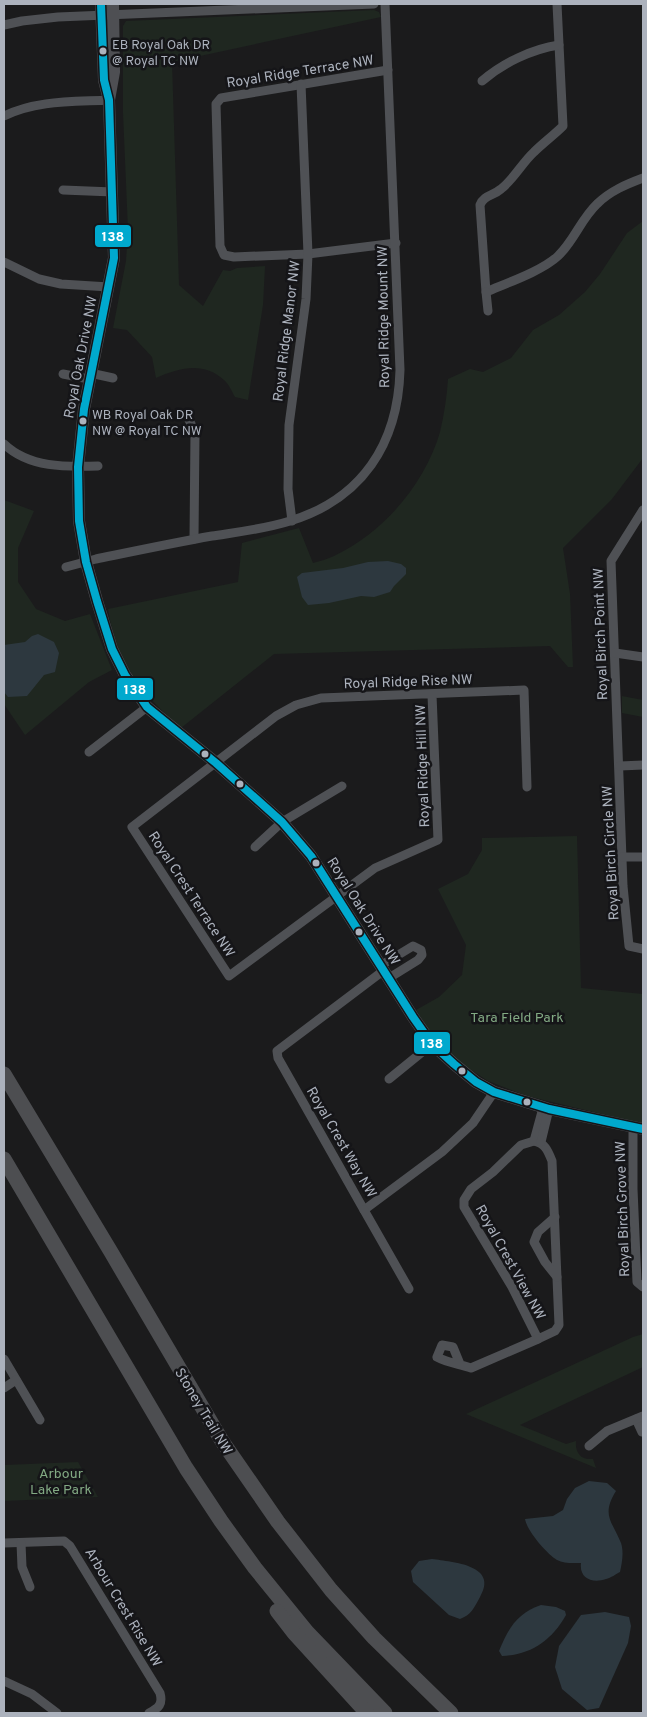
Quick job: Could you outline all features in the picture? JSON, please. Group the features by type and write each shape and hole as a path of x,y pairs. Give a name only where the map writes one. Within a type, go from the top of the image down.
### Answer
{"highway":[{"path":"4,1065 25,1109"},
{"name":"Stoney Trail NW","path":"4,1074 222,1441 278,1522 331,1590 374,1638 451,1713"},
{"path":"4,1159 172,1444 221,1521 255,1568 307,1632 384,1713"},
{"path":"221,1521 228,1544 294,1633 367,1713"},
{"path":"433,1695 462,1713"}],"street":[{"path":"4,25 22,20 107,9 374,4"},
{"name":"Royal Ridge Mount NW","path":"66,568 194,539 292,521 324,508 348,492 367,471 387,440 396,414 400,390 396,243 385,4"},
{"path":"488,311 480,205 485,196 497,192 506,185 533,152 563,126 557,4"},
{"name":"Royal Oak Drive NW","path":"107,9 114,72 109,100 114,258 89,376 78,467 79,521 86,562 112,649 125,676 147,707 216,763 282,822 311,856 432,1044 476,1082 494,1092 546,1108 638,1128"},
{"path":"482,81 494,71 541,48 559,45"},
{"name":"Royal Ridge Terrace NW","path":"308,254 234,257 224,255 220,246 216,104 221,98 388,70"},
{"name":"Royal Ridge Manor NW","path":"292,521 288,489 289,425 305,309 308,254 301,84"},
{"path":"4,116 16,110 52,102 109,100"},
{"path":"486,292 530,273 556,258 568,246 596,204 623,185 643,178"},
{"path":"63,190 113,192"},
{"path":"308,254 396,243"},
{"path":"4,262 39,279 61,284 109,287"},
{"path":"63,374 113,378"},
{"path":"189,420 195,432 194,539"},
{"path":"4,444 21,456 38,463 78,467 98,466"},
{"name":"Royal Birch Point NW","path":"620,766 611,561 643,510"},
{"path":"615,653 643,657"},
{"name":"Royal Ridge Rise NW","path":"216,763 276,716 296,705 321,698 524,690 527,787"},
{"name":"Royal Ridge Hill NW","path":"337,896 375,868 438,840 432,695"},
{"path":"89,752 147,707"},
{"name":"Royal Crest Terrace NW","path":"216,763 132,826 228,976 337,896"},
{"name":"Royal Birch Circle NW","path":"643,766 620,766 623,886 629,946 643,949"},
{"path":"255,847 282,822 342,786"},
{"path":"623,857 643,857"},
{"name":"Royal Crest Way NW","path":"384,971 277,1051 278,1058 364,1210 442,1152 473,1123 494,1092"},
{"path":"389,1079 432,1044"},
{"path":"538,1141 546,1108"},
{"name":"Royal Birch Grove NW","path":"638,1128 633,1189 637,1282 643,1287"},
{"name":"Royal Crest View NW","path":"538,1141 548,1150 552,1160 559,1325 555,1331 538,1339 512,1287 464,1207 464,1200 471,1189 493,1172 521,1145 538,1141"},
{"path":"364,1210 408,1289"},
{"path":"555,1217 538,1232 534,1242 545,1262 557,1277"},
{"path":"460,1364 475,1368 538,1339"},
{"path":"4,1359 40,1420"},
{"path":"4,1388 16,1380"},
{"path":"589,1446 607,1431 640,1418 642,1432"},
{"name":"Arbour Crest Rise NW","path":"4,1544 64,1541 70,1546 160,1693 161,1704 149,1713"},
{"path":"21,1543 22,1567 30,1587"},
{"path":"4,1682 32,1694 57,1713"}],"green space":[{"path":"374,10 379,12 381,17 172,62 179,285 203,306 223,270 230,271 237,268 265,266 263,305 248,400 235,397 226,382 208,370 199,368 182,369 156,378 152,357 127,330 113,328 126,261 128,230 123,113 123,26 126,21"},
{"path":"643,221 643,458 612,499 563,548 570,594 573,667 568,667 550,646 274,654 181,728 154,703 124,661 117,645 108,609 238,582 242,543 299,528 313,563 334,556 369,534 400,505 424,470 440,432 448,379 470,369 483,372 511,358 533,330 559,315 585,292 600,274 627,233"},
{"path":"4,500 34,511 18,548 18,582 36,609 65,621 90,614 112,670 89,682 25,735 4,704"},
{"path":"622,696 643,700 643,717 622,713"},
{"name":"Tara Field Park","path":"577,836 581,988 643,994 643,1124 527,1096 488,1081 444,1049 431,1035 416,1010 439,997 462,975 466,945 438,889 468,874 482,850 482,838"},
{"path":"643,1334 643,1367 520,1425 566,1444 576,1441 576,1449 579,1454 582,1457 593,1459 596,1468 466,1414 633,1337"},
{"name":"Arbour Lake Park","path":"78,1462 98,1497 4,1501 4,1465"}],"shaded area":[{"path":"388,561 401,564 406,568 406,574 390,592 374,597 361,596 329,603 308,605 302,597 297,577 302,573 343,568 368,562"},
{"path":"38,634 54,642 59,653 55,672 44,675 27,696 8,697 4,692 4,645 25,642"},
{"path":"589,1481 607,1483 616,1491 609,1506 609,1512 622,1546 623,1554 620,1572 610,1578 596,1581 584,1576 581,1563 563,1562 553,1557 533,1536 525,1519 553,1516 563,1510 567,1499 575,1488"},
{"path":"432,1559 471,1567 479,1572 483,1578 484,1586 480,1597 472,1611 464,1617 460,1619 449,1615 413,1582 411,1571 419,1561"},
{"path":"541,1605 556,1607 565,1611 566,1615 554,1632 540,1644 522,1653 502,1656 499,1651 514,1623 526,1612"},
{"path":"605,1612 629,1617 631,1626 628,1643 599,1708 587,1710 562,1689 555,1667 559,1646 581,1615"}],"transit line":[{"name":"138","path":"101,4 104,80 109,100 114,258 84,409 78,467 79,521 86,562 112,649 125,675 147,707 216,763 282,822 311,856 413,1017 432,1044 454,1064 476,1082 494,1092 549,1109 643,1129"}],"place":[{"name":"EB Royal Oak DR @ Royal TC NW","path":"103,51"},
{"name":"WB Royal Oak DR NW @ Royal TC NW","path":"83,421"}]}
